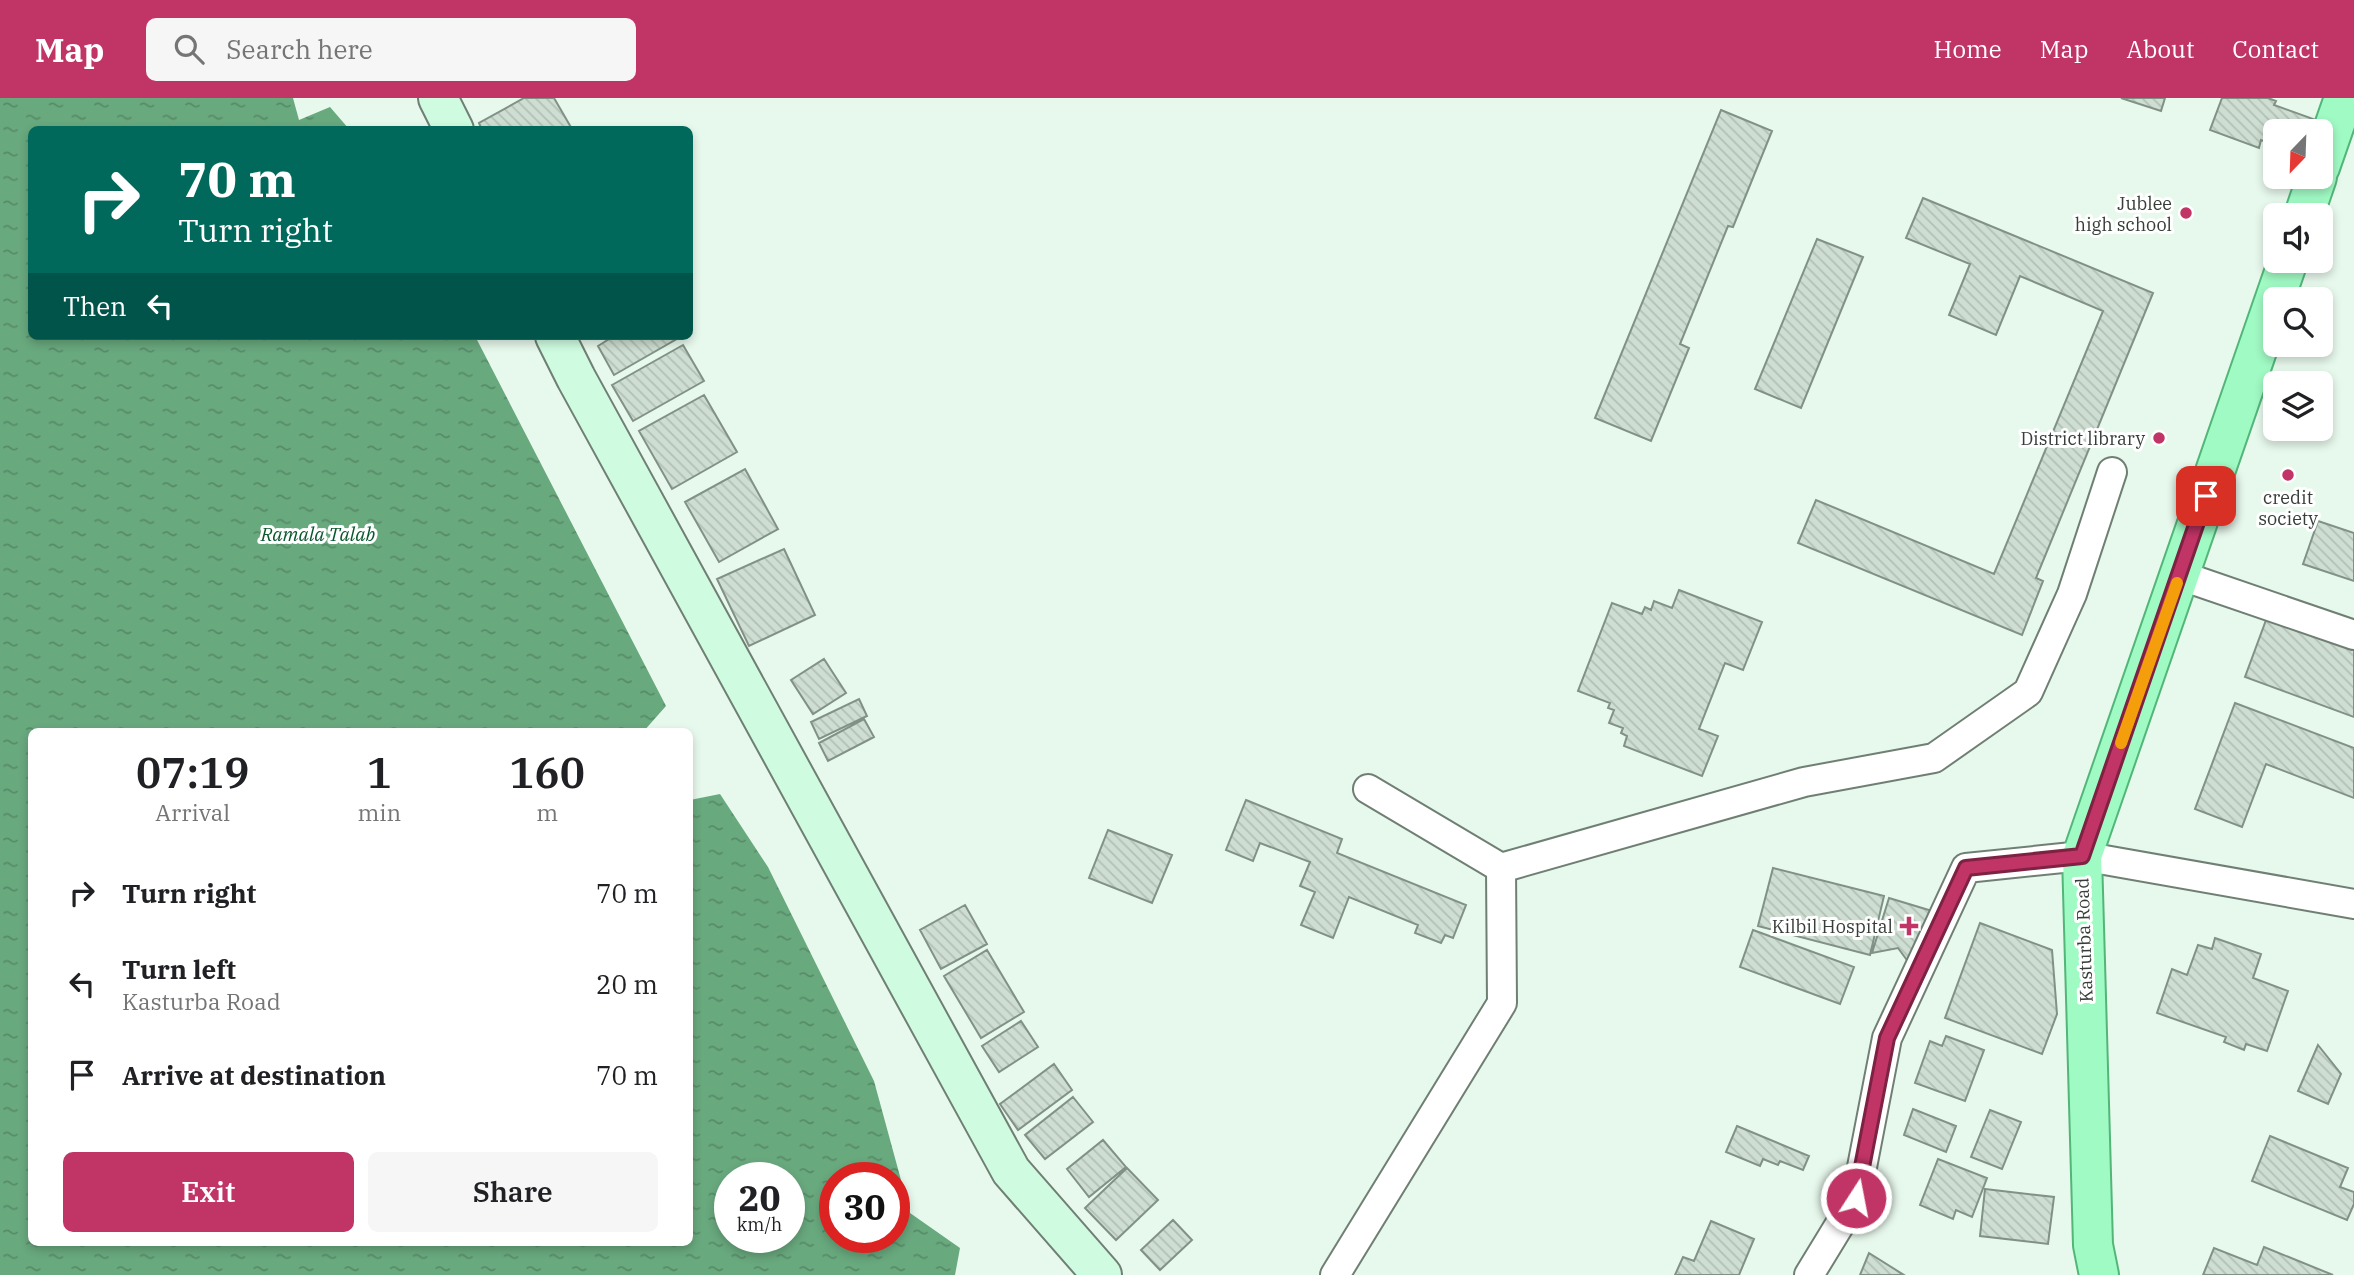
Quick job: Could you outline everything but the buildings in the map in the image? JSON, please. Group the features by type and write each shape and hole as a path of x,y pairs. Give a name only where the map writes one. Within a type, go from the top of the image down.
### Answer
{"main road":[{"path":"2333,130 2344,98"},
{"name":"Kasturba Road","path":"2099,1275 2093,1245 2082,856 2284,273"}],"street":[{"path":"438,98 452,126"},
{"path":"557,340 582,391 1010,1171 1102,1275"},
{"path":"1368,789 1501,868 1804,782 1934,758 2028,692 2072,594 2112,472"},
{"path":"2179,575 2354,635"},
{"path":"1809,1275 1856,1198 1887,1038 1966,868 2082,856 2354,904"},
{"path":"1335,1275 1502,1003 1501,868"}],"water":[{"name":"Ramala Talab","path":"0,98 293,98 299,120 330,107 346,126 28,126 28,340 477,340 666,706 647,728 28,728 28,1246 693,1246 693,799 720,794 768,867 874,1081 896,1162 819,1162 819,1253 910,1253 910,1213 960,1248 955,1275 0,1275"}],"slow traffic":[{"path":"2121,743 2177,583"}],"place":[{"name":"Jublee high school","path":"2186,213"},
{"name":"District library","path":"2159,438"},
{"name":"credit society","path":"2288,475"},
{"name":"Kilbil Hospital","path":"1909,926"}],"route":[{"path":"1856,1198 1887,1038 1966,868 2082,856 2206,496"}]}
